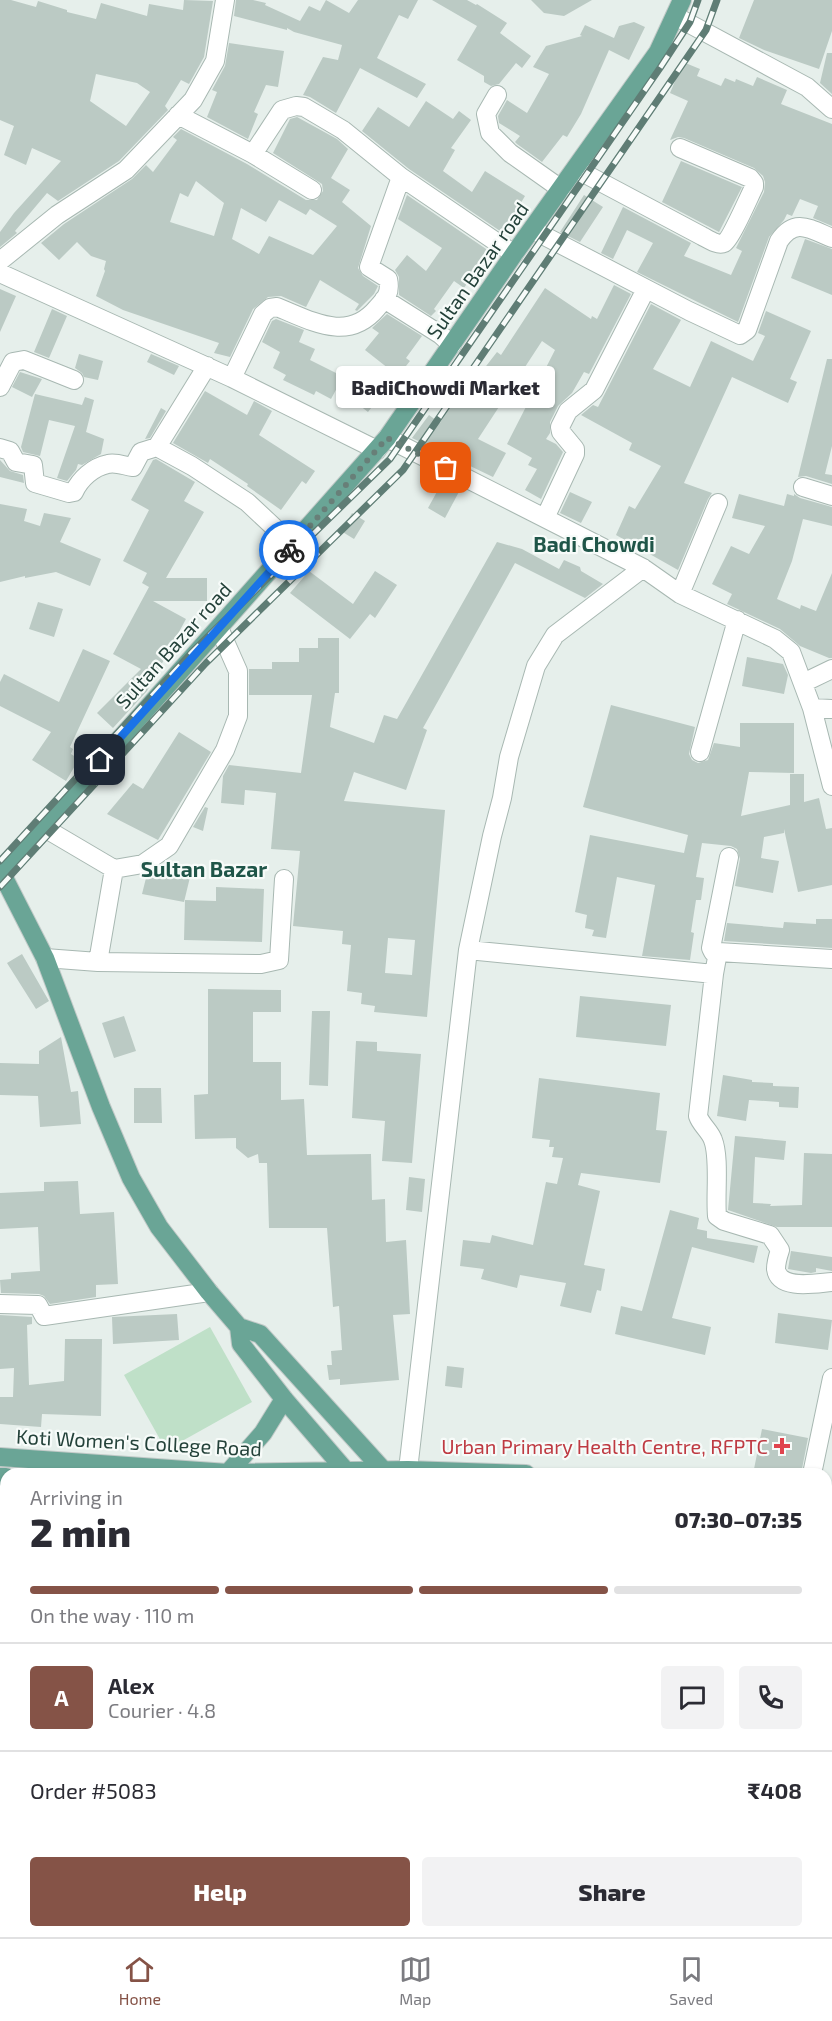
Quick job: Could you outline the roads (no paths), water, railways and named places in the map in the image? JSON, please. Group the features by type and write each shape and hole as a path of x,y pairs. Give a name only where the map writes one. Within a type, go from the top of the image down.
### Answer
{"main road":[{"name":"Sultan Bazar road","path":"0,872 382,444 658,52 679,8"},
{"path":"0,872 45,958 101,1107 131,1178 159,1227 239,1327 260,1334 380,1468"},
{"path":"239,1327 241,1344 342,1468"},
{"path":"232,1468 263,1433 284,1399"},
{"name":"Koti Women's College Road","path":"0,1457 157,1468"}],"street":[{"path":"0,261 57,215 126,170 193,100 214,61 225,0"},
{"path":"679,8 807,87 832,109"},
{"path":"497,95 486,114 490,133 510,153 561,189"},
{"path":"253,154 282,110 296,106 304,107 343,130 401,177 514,254"},
{"path":"178,115 253,154 312,190"},
{"path":"576,169 702,236 722,244 732,231 754,183 750,178 680,148"},
{"path":"232,378 263,314 270,308 277,307 339,328 356,326 371,316 390,288 387,279 369,267 401,177"},
{"path":"533,230 740,335 747,330 779,241 786,230 804,226 832,238"},
{"path":"0,273 544,518 643,568 680,594 775,639 791,652 812,708 832,786"},
{"path":"544,518 575,454 575,449 561,432 560,427 568,411 594,390 646,289"},
{"path":"384,299 452,345"},
{"path":"0,387 13,362 19,360 74,380"},
{"path":"5,449 16,462 33,465 35,483 69,493 74,492 86,475 108,463 133,467 141,452 157,447 207,366"},
{"path":"157,447 192,465 247,502 293,545"},
{"path":"803,487 832,496"},
{"path":"680,594 718,504"},
{"path":"408,1468 468,950 509,758 536,666 555,635 643,568"},
{"path":"700,752 737,620"},
{"path":"41,826 114,869 143,864 169,846 225,750 238,716 238,672 219,628"},
{"path":"803,683 832,669"},
{"path":"812,708 832,709"},
{"path":"729,857 711,948 713,952 832,959"},
{"path":"98,962 114,869"},
{"path":"45,958 98,962 261,964 279,960 284,879"},
{"path":"468,950 714,974"},
{"path":"718,952 698,1116 713,1139 716,1152 717,1216 724,1221 770,1235 780,1250 777,1272 786,1282 832,1282"},
{"path":"0,1304 38,1305 44,1316 209,1292"},
{"path":"816,1468 825,1452 832,1378"}],"railway":[{"path":"0,861 193,651 390,459 660,68 690,22 698,0"},
{"path":"0,887 206,663 403,470 706,30 717,0"}],"place":[{"name":"BadiChowdi Market","path":"446,468"},
{"name":"Urban Primary Health Centre, RFPTC","path":"782,1446"}],"district":[{"name":"Badi Chowdi","path":"594,543"},
{"name":"Sultan Bazar","path":"204,868"}]}
